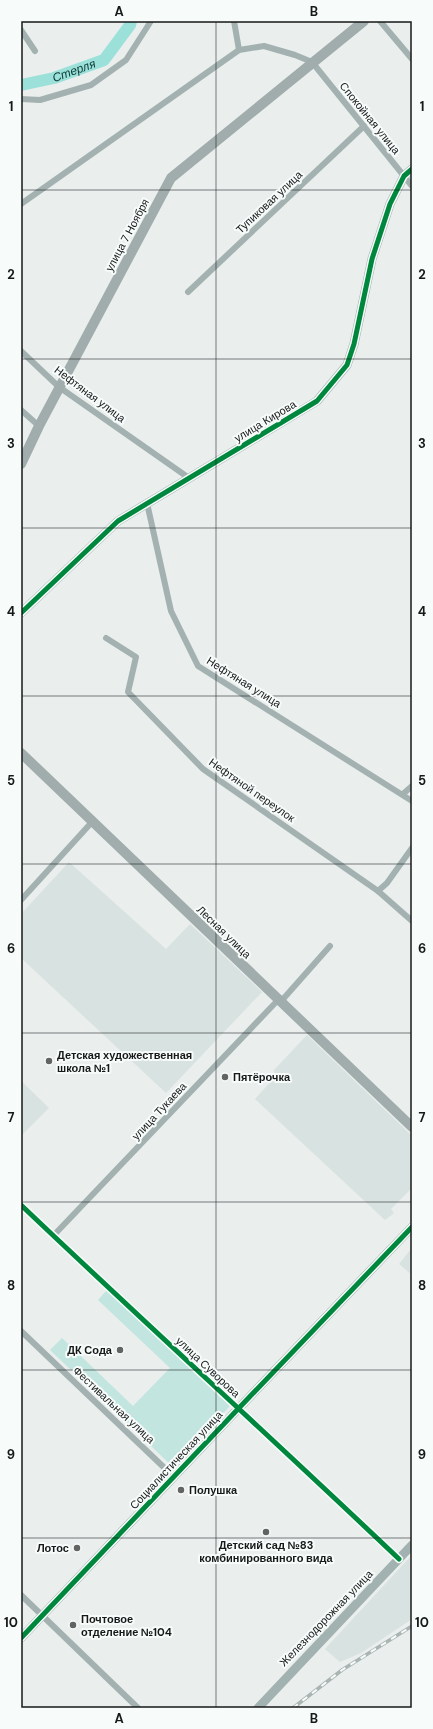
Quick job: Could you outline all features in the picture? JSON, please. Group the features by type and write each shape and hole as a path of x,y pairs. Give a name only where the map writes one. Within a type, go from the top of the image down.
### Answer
{"main road":[{"name":"улица 7 Ноября","path":"21,464 59,387 171,178 364,21"},
{"name":"Лесная улица","path":"21,753 412,1127"}],"street":[{"path":"21,99 40,100 91,85 126,60 151,21"},
{"path":"234,21 239,50"},
{"path":"380,21 412,59"},
{"path":"21,30 35,51"},
{"path":"21,204 239,50 264,46 295,55 312,62"},
{"name":"Спокойная улица","path":"312,62 412,186"},
{"name":"Тупиковая улица","path":"188,292 364,126"},
{"name":"улица Кирова","path":"21,613 118,521 317,401 347,365 354,344 372,258 390,204 404,176 412,169"},
{"name":"Нефтяная улица","path":"21,351 59,387 189,478"},
{"path":"21,410 39,426"},
{"name":"Нефтяная улица","path":"147,504 171,611 198,666 403,794 412,802"},
{"name":"Нефтяной переулок","path":"106,638 136,657 128,692 203,768 378,891 412,921"},
{"path":"403,794 412,786"},
{"path":"21,900 92,822"},
{"path":"378,891 387,883 412,848"},
{"name":"улица Тукаева","path":"54,1235 278,1000 284,998 330,946"},
{"name":"улица Суворова","path":"21,1205 278,1444 399,1559"},
{"name":"Социалистическая улица","path":"21,1638 238,1408 412,1227"},
{"name":"Фестивальная улица","path":"21,1331 174,1476"},
{"name":"Железнодорожная улица","path":"258,1708 412,1545"},
{"path":"21,1595 138,1708"}],"shaded area":[{"path":"69,862 166,949 190,924 262,992 166,1093 21,958 21,914"},
{"path":"307,1035 412,1136 412,1188 391,1209 394,1213 385,1220 255,1099 275,1077 274,1070"},
{"path":"21,1081 49,1108 21,1136"},
{"path":"412,1248 412,1275 399,1264"},
{"path":"107,1290 230,1406 172,1466 50,1350 62,1338 133,1406 170,1368 98,1300"},
{"path":"412,1555 412,1619 361,1653 340,1662 325,1649"}],"waterway":[{"name":"Стерля","path":"21,85 54,78 104,60 130,25 131,21"}],"railway":[{"path":"293,1708 342,1670 412,1626"}],"cycle path":[{"path":"21,613 118,521 317,401 347,365 354,344 372,259 390,204 404,176 412,169"},
{"path":"21,1205 399,1559"},
{"path":"21,1638 412,1227"}],"place":[{"name":"Детская художественная школа №1","path":"49,1061"},
{"name":"Пятёрочка","path":"225,1077"},
{"name":"ДК Сода","path":"120,1350"},
{"name":"Полушка","path":"181,1490"},
{"name":"Детский сад №83 комбинированного вида","path":"266,1532"},
{"name":"Лотос","path":"77,1548"},
{"name":"Почтовое отделение №104","path":"73,1625"}]}
